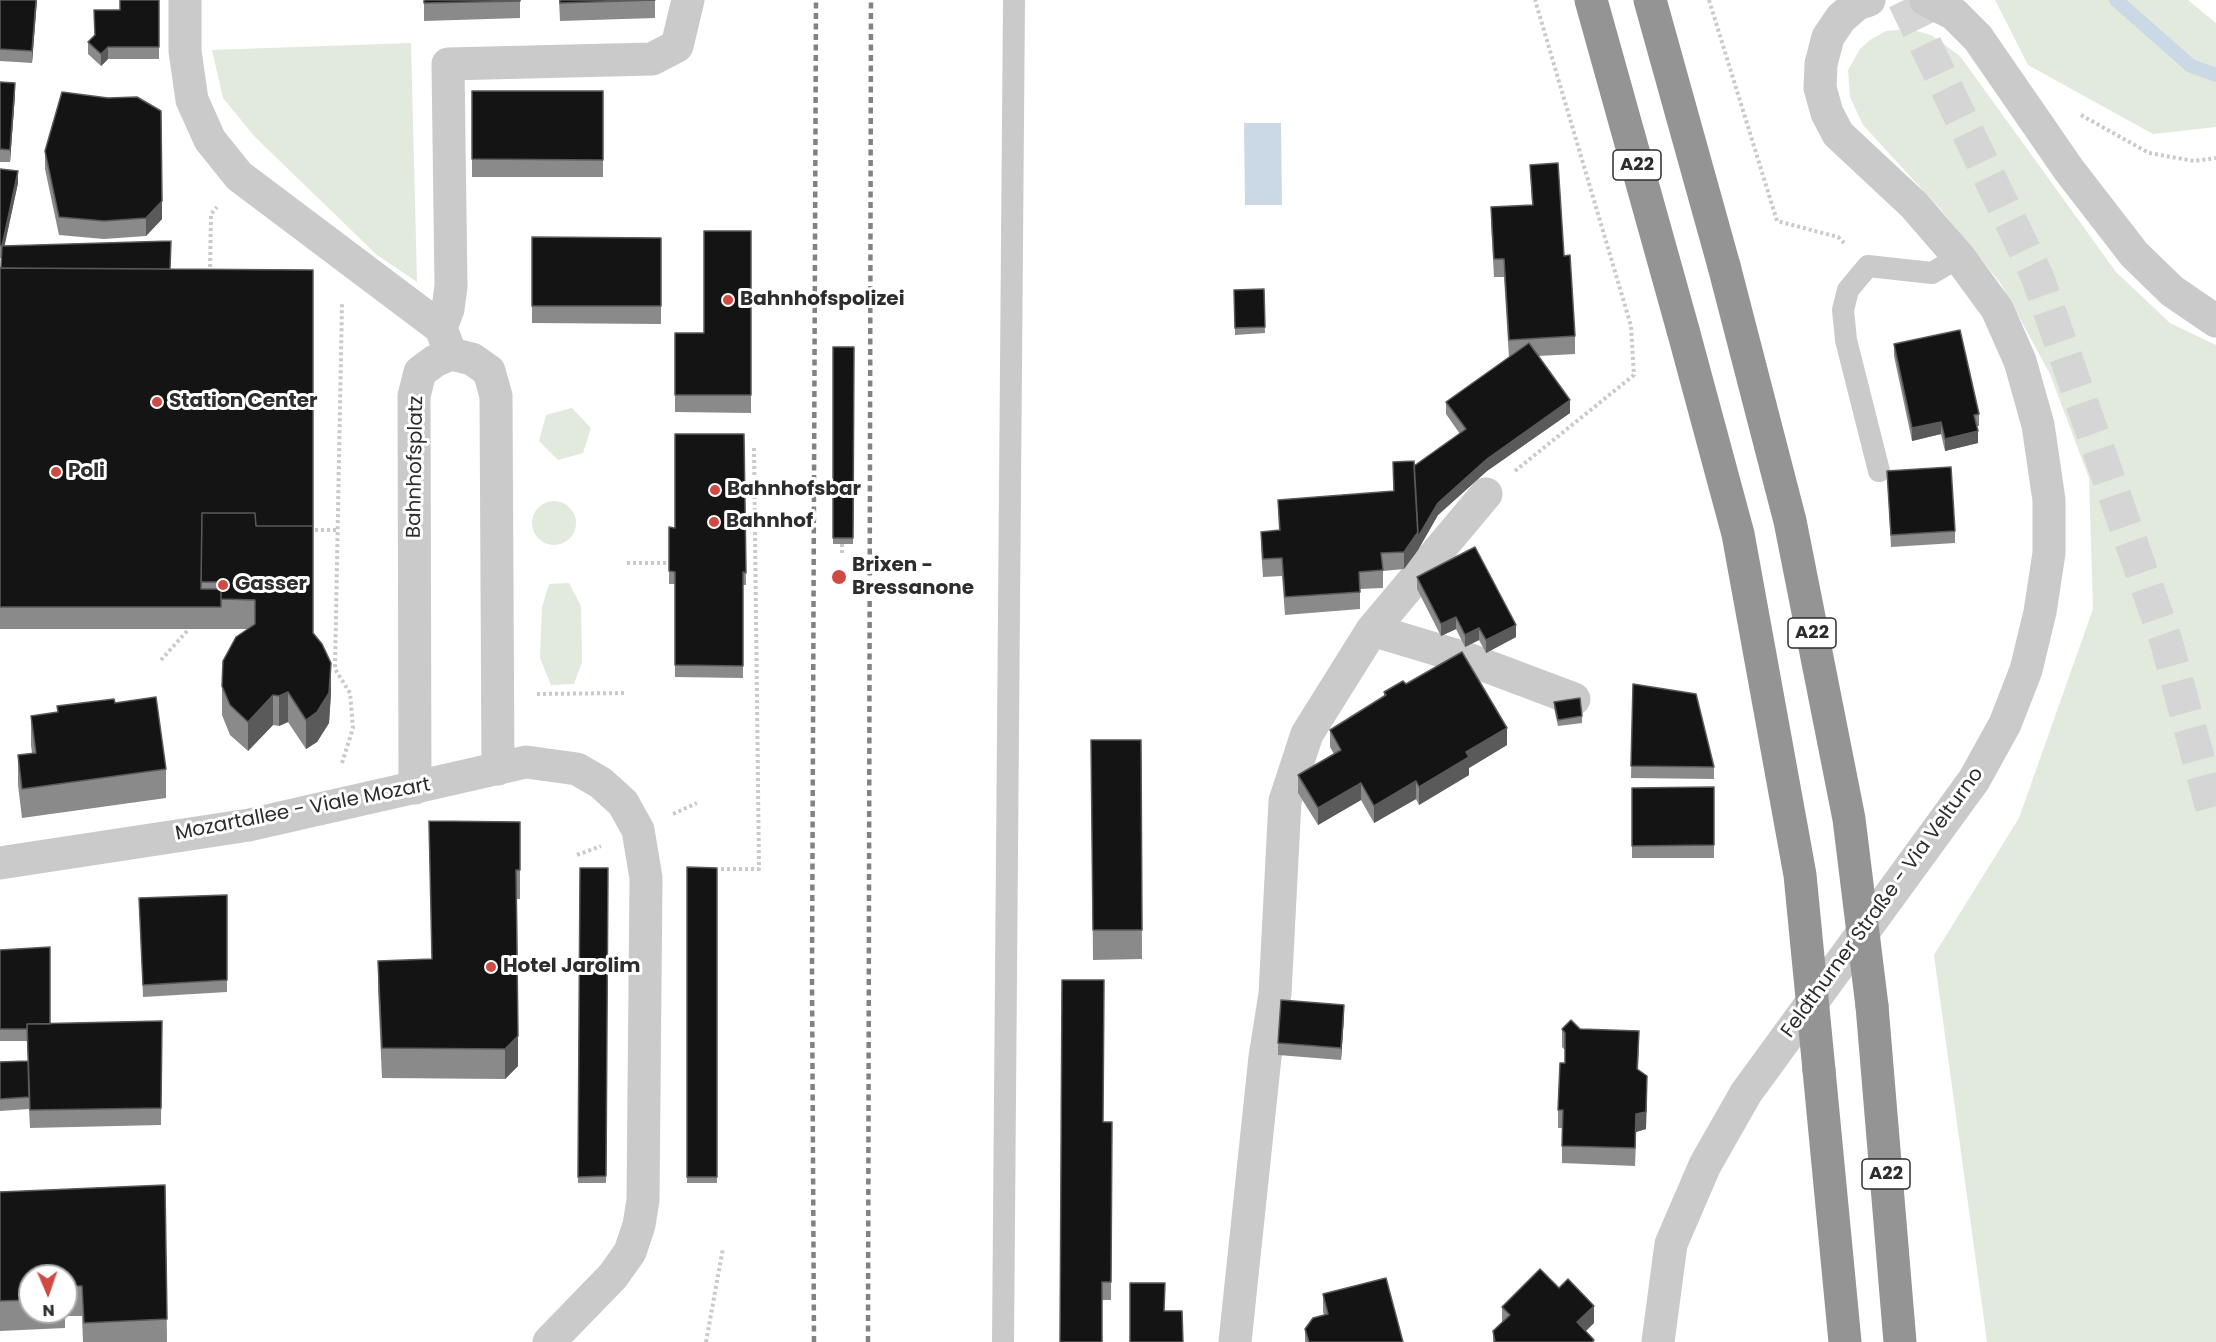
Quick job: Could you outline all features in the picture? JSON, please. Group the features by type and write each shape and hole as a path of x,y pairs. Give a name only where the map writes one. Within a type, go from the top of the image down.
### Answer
{"highway":[{"name":"A22","path":"1592,0 1738,534 1800,875 1845,1342"},
{"name":"A22","path":"1650,0 1724,266 1790,521 1849,819 1872,1006 1900,1342"}],"street":[{"path":"185,0 185,51 192,100 210,140 239,176 343,254 446,341 489,370 496,396 498,769"},
{"path":"446,341 451,286 448,64 652,59 676,46 688,0"},
{"name":"Feldthurner Straße - Via Velturno","path":"1658,1342 1671,1244 1705,1165 1746,1093 1974,780 2005,724 2026,670 2040,612 2049,552 2049,500 2038,425 2020,360 1997,309 1959,256 1914,205 1838,134 1827,113 1820,88 1821,64 1828,37 1841,18 1857,4 1869,0"},
{"path":"1926,0 1954,14 1978,38 2069,170 2134,254 2172,291 2216,321"},
{"name":"Bahnhofsplatz","path":"415,788 414,396 420,372 446,341"},
{"path":"1235,1342 1265,1057 1275,994 1285,801 1308,734 1372,630 1486,494"},
{"path":"1372,630 1465,658 1574,699"},
{"name":"Mozartallee - Viale Mozart","path":"0,863 249,825 526,762 577,769 601,783 623,803 638,830 646,878 643,1200 639,1225 630,1252 613,1276 549,1342"}],"lane":[{"path":"1003,1342 1014,0"},
{"path":"1879,471 1846,340 1843,310 1848,290 1868,266 1932,273 1959,256"}],"path":[{"path":"1486,494 1634,375 1631,326 1535,0"},
{"path":"1709,0 1777,221 1838,237"},
{"path":"2025,105 2065,106 2149,153 2194,161 2216,158"},
{"path":"210,280 211,214 239,176"},
{"path":"340,768 353,728 350,693 335,669 343,254"},
{"path":"721,869 759,869 754,446"},
{"path":"301,530 337,530"},
{"path":"842,553 843,531"},
{"path":"746,562 755,562"},
{"path":"627,563 681,563"},
{"path":"161,660 188,630"},
{"path":"706,1342 723,1248"}],"shaded area":[{"path":"1995,0 2188,0 2216,23 2216,127 2153,134 2028,65"},
{"path":"1909,29 1931,35 1960,56 2116,272 2170,323 2216,345 2216,1342 1987,1342 1934,955 2019,818 2093,609 2089,478 2050,374 2001,284 1942,211 1863,125 1850,97 1848,70 1860,49 1886,31"},
{"path":"411,43 417,282 377,255 255,137 223,98 212,50"},
{"path":"572,408 591,428 583,453 558,460 539,441 546,415"},
{"path":"554,501 570,507 576,523 570,539 554,545 538,539 532,523 538,507"},
{"path":"569,583 581,606 582,662 574,684 551,685 540,658 542,607 549,584"}],"water":[{"path":"1244,123 1281,123 1282,205 1245,205"}],"building":[{"path":"0,0 36,0 32,51 0,49"},
{"path":"120,0 159,0 159,47 108,47 101,54 88,42 95,35 94,10 120,10"},
{"path":"424,0 520,0 520,1 424,3"},
{"path":"560,0 655,0 560,3"},
{"path":"0,82 15,83 10,150 0,149"},
{"path":"472,91 603,91 603,160 472,159"},
{"path":"62,92 108,98 137,97 161,111 162,201 146,218 104,221 59,217 45,151"},
{"path":"1558,163 1564,256 1570,255 1575,336 1509,340 1504,259 1494,259 1491,207 1533,205 1530,165"},
{"path":"0,169 18,171 2,246 0,245"},
{"name":"Bahnhofspolizei","path":"704,231 751,231 751,395 675,395 675,333 704,333"},
{"path":"532,237 661,238 661,306 532,306"},
{"path":"171,241 170,269 1,268 2,246"},
{"name":"Station Center","path":"0,268 313,270 313,526 256,526 255,513 202,513 201,589 221,589 221,607 0,607"},
{"path":"1264,289 1265,327 1235,328 1234,290"},
{"path":"1960,330 1979,414 1974,415 1978,431 1945,439 1941,422 1912,428 1894,344"},
{"path":"1529,343 1570,400 1487,459 1438,503 1418,537 1414,466 1466,429 1446,402"},
{"path":"833,347 854,347 853,538 833,538"},
{"path":"675,434 744,434 746,573 743,572 743,666 675,665 675,572 669,571 669,527 675,528"},
{"path":"1414,461 1418,532 1404,552 1381,553 1383,570 1359,572 1360,592 1285,597 1282,558 1263,559 1261,532 1280,530 1278,500 1394,491 1393,462"},
{"path":"1951,467 1955,531 1891,535 1887,471"},
{"path":"202,513 255,513 256,526 313,526 313,633 322,644 331,663 329,693 317,712 306,720 288,692 279,696 273,695 248,722 230,705 222,686 223,661 236,637 255,624 255,600 221,599 221,582 201,582"},
{"path":"1475,547 1516,625 1486,640 1479,628 1465,635 1456,617 1441,624 1417,577"},
{"path":"1462,652 1507,728 1466,752 1469,757 1419,787 1416,781 1374,806 1361,783 1318,808 1298,775 1341,750 1330,730 1386,695 1384,692 1403,681 1406,684"},
{"path":"1633,684 1696,694 1714,767 1631,766"},
{"path":"156,697 166,769 22,789 18,755 36,753 31,716 58,712 57,706 114,699 115,703"},
{"path":"1580,698 1582,716 1558,720 1554,702"},
{"path":"1091,740 1141,740 1142,930 1093,930"},
{"path":"1714,787 1714,845 1632,846 1632,788"},
{"path":"429,821 520,822 520,870 516,870 518,1036 505,1049 382,1048 378,961 432,959"},
{"path":"687,867 717,868 717,1177 687,1177"},
{"path":"580,868 608,868 606,1176 578,1177"},
{"path":"227,895 227,980 143,985 139,898"},
{"path":"50,947 50,1024 27,1024 27,1029 0,1029 0,950"},
{"path":"1062,980 1104,980 1103,1122 1112,1122 1111,1282 1102,1282 1102,1342 1060,1342"},
{"path":"1281,1000 1344,1005 1341,1048 1278,1043"},
{"path":"1571,1020 1580,1029 1639,1031 1637,1069 1647,1076 1646,1112 1636,1114 1635,1148 1562,1146 1563,1110 1558,1110 1560,1063 1565,1063 1565,1033 1562,1029"},
{"path":"162,1021 161,1108 30,1110 27,1024"},
{"path":"28,1061 29,1097 0,1099 0,1062"},
{"path":"165,1185 167,1319 84,1323 82,1286 78,1286 78,1264 18,1264 18,1300 0,1301 0,1192"},
{"path":"1540,1269 1559,1288 1568,1279 1594,1306 1577,1322 1594,1340 1592,1342 1495,1342 1493,1331 1510,1315 1502,1307"},
{"path":"1386,1278 1403,1342 1309,1342 1305,1329 1313,1318 1328,1314 1323,1294"},
{"path":"1130,1283 1165,1283 1164,1311 1182,1311 1183,1342 1130,1342"}],"waterway":[{"path":"2116,0 2191,66 2216,75"}],"tunnel":[{"path":"1904,0 2037,276 2166,641 2216,823"}],"railway":[{"path":"814,1342 812,977 816,0"},
{"path":"868,1342 871,0"}],"place":[{"name":"Bahnhofspolizei","path":"728,300"},
{"name":"Station Center","path":"157,402"},
{"name":"Poli","path":"56,472"},
{"name":"Bahnhofsbar","path":"715,490"},
{"name":"Bahnhof","path":"714,522"},
{"name":"Brixen - Bressanone","path":"839,577"},
{"name":"Gasser","path":"223,585"},
{"name":"Hotel Jarolim","path":"491,967"}]}
